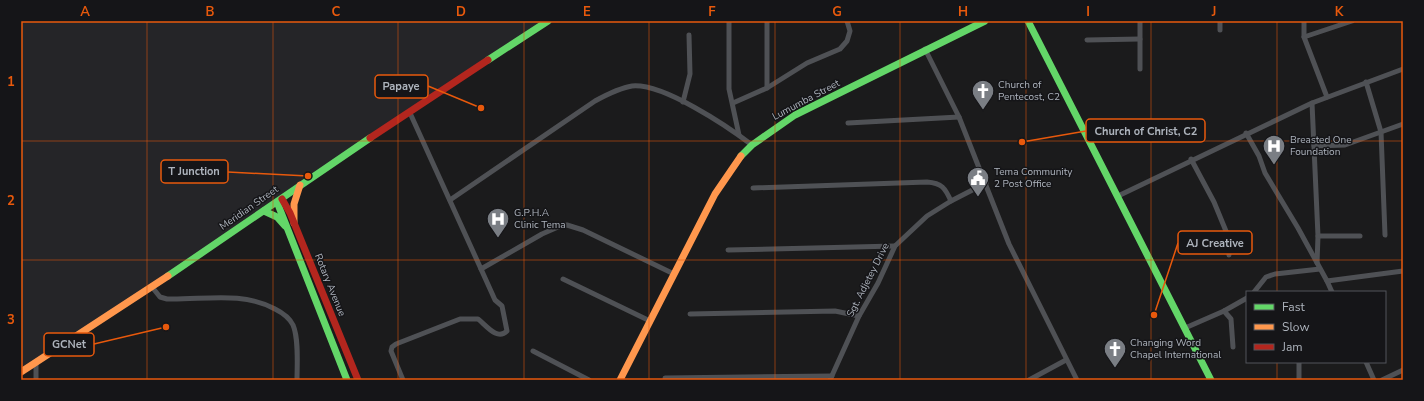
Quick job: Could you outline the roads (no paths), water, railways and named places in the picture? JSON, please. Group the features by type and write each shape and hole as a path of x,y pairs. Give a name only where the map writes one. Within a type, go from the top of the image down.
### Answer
{"main road":[{"name":"Meridian Street","path":"21,372 152,287 301,184 548,21"},
{"name":"Lumumba Street","path":"620,380 715,194 728,174 752,145 795,115 985,21"},
{"path":"1028,21 1118,196 1170,304 1185,328 1211,380"},
{"path":"294,223 294,204 301,184"},
{"name":"Rotary Avenue","path":"279,200 294,223 358,380"},
{"name":"Rotary Avenue","path":"279,200 285,226 347,380"},
{"path":"264,211 277,217 285,226"}],"street":[{"path":"729,21 729,89 739,135"},
{"path":"767,21 767,88"},
{"path":"733,103 767,88 807,64 840,49 847,41 850,31 846,21"},
{"path":"1140,21 1140,69"},
{"path":"1220,21 1220,30"},
{"path":"1304,21 1304,37 1327,97"},
{"path":"1304,37 1352,21"},
{"path":"683,102 690,74 689,35"},
{"path":"1087,40 1140,39"},
{"path":"926,49 959,117 1009,244 1077,380"},
{"path":"1118,196 1191,159 1312,103 1403,69"},
{"path":"1366,82 1381,132 1385,236"},
{"path":"450,200 595,101 620,89 632,86 655,90 683,102 739,135 752,145"},
{"path":"1312,103 1318,236 1317,264"},
{"path":"403,380 391,351 392,347 396,344 460,319 478,319 494,333 499,335 504,334 507,331 502,306 495,300 471,251 450,200 410,112"},
{"path":"848,123 959,117"},
{"path":"1314,146 1344,145 1403,124"},
{"path":"1246,133 1259,156 1265,173 1298,228 1332,291"},
{"path":"1191,159 1214,202 1228,236 1229,255"},
{"path":"753,188 927,182 937,183 944,187 951,201"},
{"name":"Sgt. Adjetey Drive","path":"831,378 895,246 926,216 986,183"},
{"path":"481,269 542,234 558,226 566,225 584,230 674,274"},
{"path":"1318,236 1360,236"},
{"path":"728,250 895,246"},
{"path":"1255,291 1266,277 1275,274 1320,269"},
{"path":"1327,281 1403,271"},
{"path":"562,279 650,321"},
{"path":"152,287 160,297 168,300 239,298 255,300 282,314 288,318 293,326 295,334 297,380"},
{"path":"1185,328 1224,312 1246,299"},
{"path":"690,314 835,311 860,316"},
{"path":"1224,312 1231,319 1232,347"},
{"path":"533,351 589,380"},
{"path":"1029,380 1066,360"},
{"path":"36,362 36,380"},
{"path":"1299,363 1299,380"},
{"path":"1366,363 1374,380"},
{"path":"1382,380 1403,370"},
{"path":"665,378 831,378"}],"place":[{"name":"Papaye","path":"481,108"},
{"name":"Church of Pentecost, C2","path":"983,110"},
{"name":"Church of Christ, C2","path":"1022,142"},
{"name":"Breasted One Foundation","path":"1274,166"},
{"name":"T Junction","path":"308,176"},
{"name":"Tema Community 2 Post Office","path":"978,198"},
{"name":"G.P.H.A Clinic Tema","path":"498,238"},
{"name":"AJ Creative","path":"1154,315"},
{"name":"GCNet","path":"166,327"},
{"name":"Changing Word Chapel International","path":"1115,368"}]}
